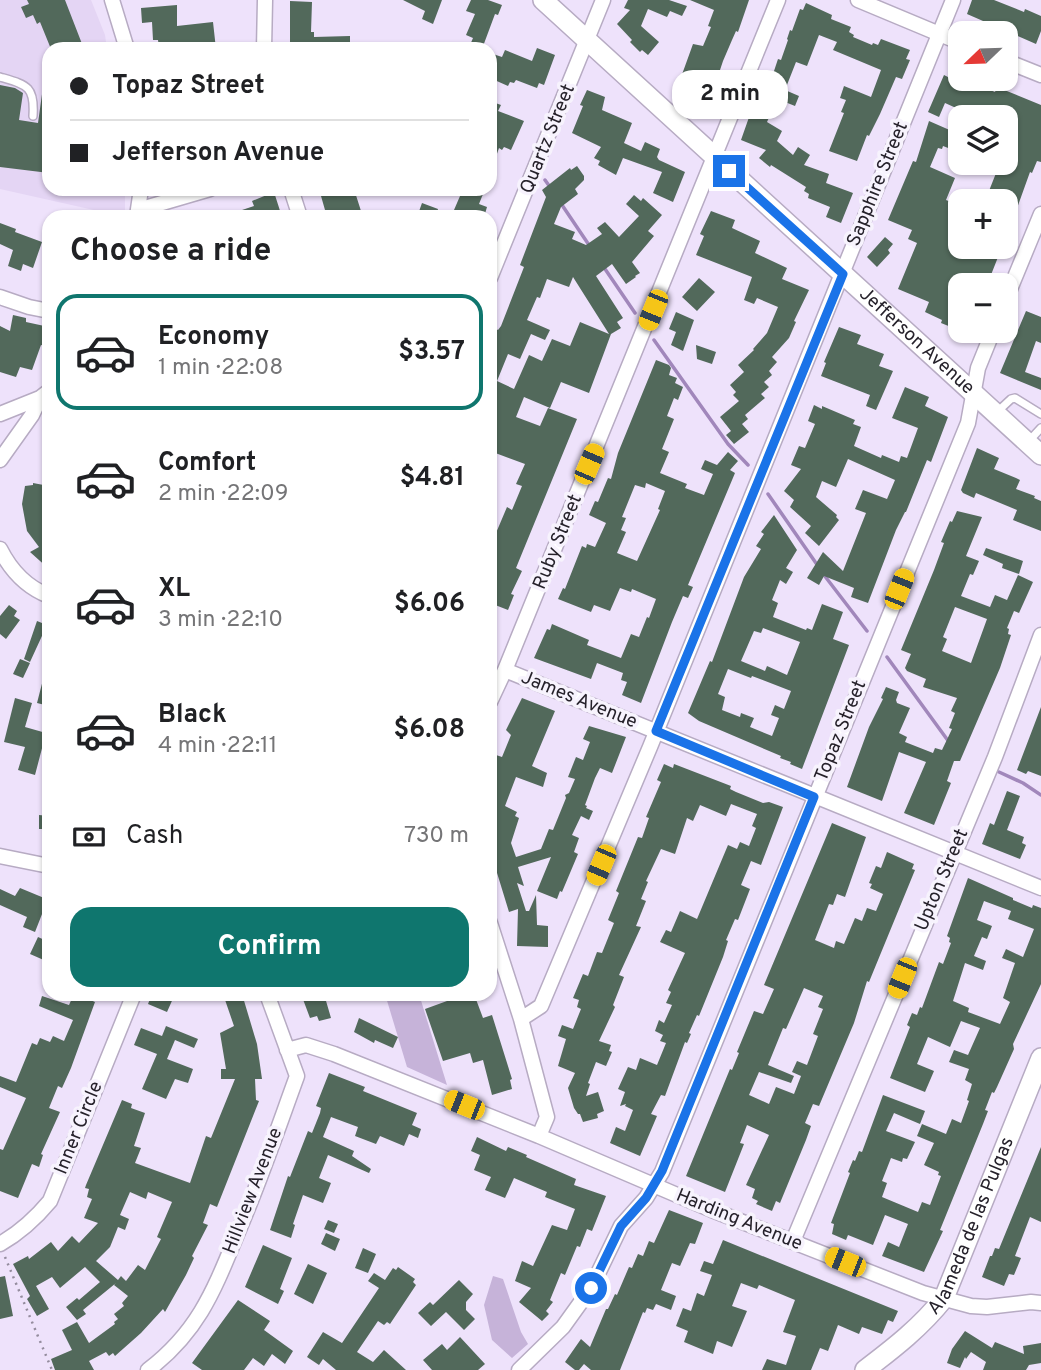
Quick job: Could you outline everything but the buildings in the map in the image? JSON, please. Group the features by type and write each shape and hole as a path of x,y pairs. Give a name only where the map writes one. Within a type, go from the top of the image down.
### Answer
{"main road":[{"name":"Jefferson Avenue","path":"544,0 1034,449"},
{"name":"Alameda de las Pulgas","path":"865,1370 929,1318 944,1298 1041,1058"}],"street":[{"path":"112,0 125,42"},
{"path":"264,42 265,0"},
{"name":"Quartz Street","path":"497,261 603,0"},
{"name":"Ruby Street","path":"497,685 778,0"},
{"path":"858,0 948,38"},
{"name":"Sapphire Street","path":"521,1019 541,1006 656,731 953,0"},
{"path":"1018,66 1041,75"},
{"path":"149,210 190,196"},
{"path":"1017,273 1041,214"},
{"path":"0,297 42,310"},
{"name":"Topaz Street","path":"519,1370 562,1327 591,1288 621,1226 646,1198 662,1171 968,422 978,368 988,343"},
{"path":"0,414 42,396"},
{"path":"0,460 42,400"},
{"path":"0,549 7,563 20,577 42,593"},
{"name":"Upton Street","path":"793,1241 953,852 995,757 1041,635"},
{"name":"James Avenue","path":"505,670 1041,888"},
{"path":"0,856 42,865"},
{"path":"497,945 521,1019 547,1117 539,1136"},
{"name":"Inner Circle","path":"0,1245 35,1219 50,1201 131,1001"},
{"name":"Hillview Avenue","path":"148,1370 169,1353 192,1327 211,1297 256,1190 297,1076 270,1001"},
{"name":"Harding Avenue","path":"288,1050 306,1045 334,1054 923,1293 971,1307 1041,1303"}],"lane":[{"path":"0,77 27,88 34,99 33,116"},
{"path":"995,413 1015,398 1041,414"},
{"path":"1034,449 1041,428"}],"path":[{"path":"0,1245 52,1370"}],"shaded area":[{"path":"0,0 91,0 106,42 42,42 42,196 125,196 125,210 94,210 0,189"},
{"path":"387,1001 421,1001 447,1085 407,1067"},
{"path":"493,1276 503,1279 521,1332 528,1344 512,1358 492,1340 484,1305"}],"waterway":[{"path":"545,180 550,187"},
{"path":"560,202 591,248"},
{"path":"603,266 635,313"},
{"path":"654,340 728,444 748,465"},
{"path":"768,494 818,566"},
{"path":"824,575 867,631"},
{"path":"887,657 949,742"},
{"path":"999,772 1041,795"}],"route":[{"path":"591,1288 621,1226 646,1198 662,1171 814,797 656,731 843,274 729,171"}]}
